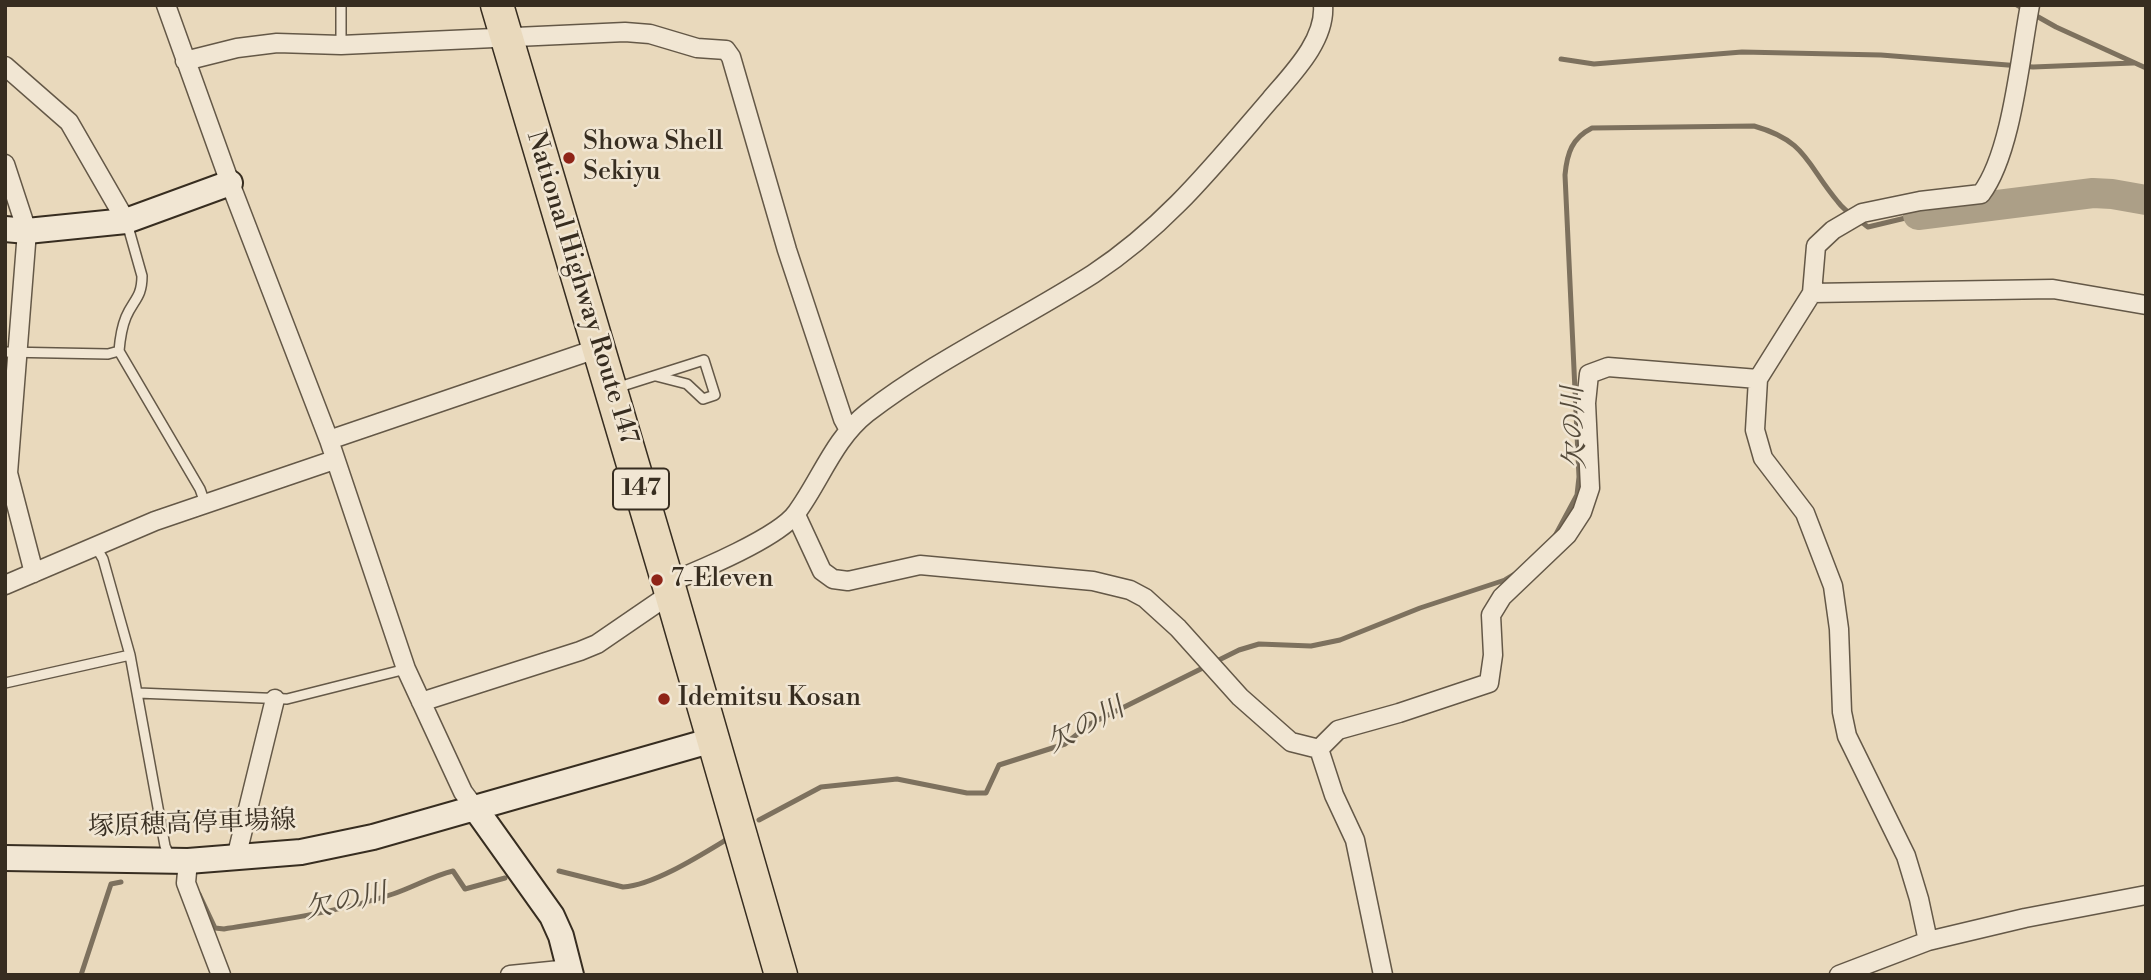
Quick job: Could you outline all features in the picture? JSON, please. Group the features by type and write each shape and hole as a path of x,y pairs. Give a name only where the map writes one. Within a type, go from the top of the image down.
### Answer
{"highway":[{"name":"National Highway Route 147","path":"497,5 781,975"}],"main road":[{"path":"16,230 141,218 230,183"},
{"name":"塚原穂高停車場線","path":"5,858 180,861 301,852 339,846 713,740"},
{"path":"475,808 552,916 561,936 570,972"}],"street":[{"path":"166,5 230,183 329,440 406,669 463,792 475,808"},
{"path":"421,702 580,651 604,639 669,589 745,548 796,515 849,430 908,383 1093,274 1150,230 1189,194 1292,74 1317,37 1323,5"},
{"path":"1928,941 1906,856 1847,736 1842,712 1839,629 1833,586 1805,513 1763,458 1755,430 1758,379 1812,293 1816,246 1833,230 1855,217 1920,201 1981,194 1993,178 2011,113 2029,10"},
{"path":"185,61 237,48 277,43 341,45 634,32 688,46 726,50 731,57 796,276 849,430"},
{"path":"5,66 69,122 126,221"},
{"path":"5,164 16,230 7,473 34,573"},
{"path":"1812,293 2053,289 2146,305"},
{"path":"329,440 599,348"},
{"path":"1319,748 1338,730 1489,683 1493,655 1491,615 1502,597 1567,536 1582,512 1590,488 1586,403 1589,374 1608,367 1758,379"},
{"path":"5,585 155,521 334,460"},
{"path":"796,515 822,571 834,579 848,581 920,565 1093,581 1130,590 1144,598 1178,628 1212,668 1291,742 1319,748"},
{"path":"236,858 275,699"},
{"path":"1319,748 1334,794 1355,839 1382,975"},
{"path":"180,861 221,975"},
{"path":"1839,975 1928,941 2025,918 2146,895"},
{"path":"510,975 570,972"}],"lane":[{"path":"341,5 341,45"},
{"path":"126,221 142,276 142,285 136,303 121,329 119,351 200,489 205,503"},
{"path":"11,353 108,354 119,351"},
{"path":"611,389 704,360 715,395 703,399 687,384 656,376"},
{"path":"96,547 103,559 130,655 165,846 180,861"},
{"path":"5,683 130,655"},
{"path":"138,693 287,699 406,669"}],"waterway":[{"path":"2017,5 2056,27 2146,68"},
{"path":"1561,59 1594,64 1742,52 1881,55 2033,67 2133,63"},
{"name":"欠の川","path":"1555,536 1577,495 1579,477 1565,175 1569,153 1580,136 1592,128 1754,126 1772,132 1795,147 1804,155 1841,206 1868,227 1918,215"},
{"name":"欠の川","path":"1918,215 2093,193 2146,200"},
{"name":"欠の川","path":"759,820 821,787 897,779 967,793 986,793 999,765 1065,744 1090,724 1239,650 1259,644 1311,646 1340,640 1515,574"},
{"name":"欠の川","path":"559,871 623,887 635,885 677,868 729,838"},
{"name":"欠の川","path":"199,894 215,928 224,929 352,906 453,871 465,889 505,878"},
{"name":"欠の川","path":"81,975 111,884 121,882"}],"place":[{"name":"Showa Shell Sekiyu","path":"569,158"},
{"name":"7-Eleven","path":"657,580"},
{"name":"Idemitsu Kosan","path":"664,699"}]}
